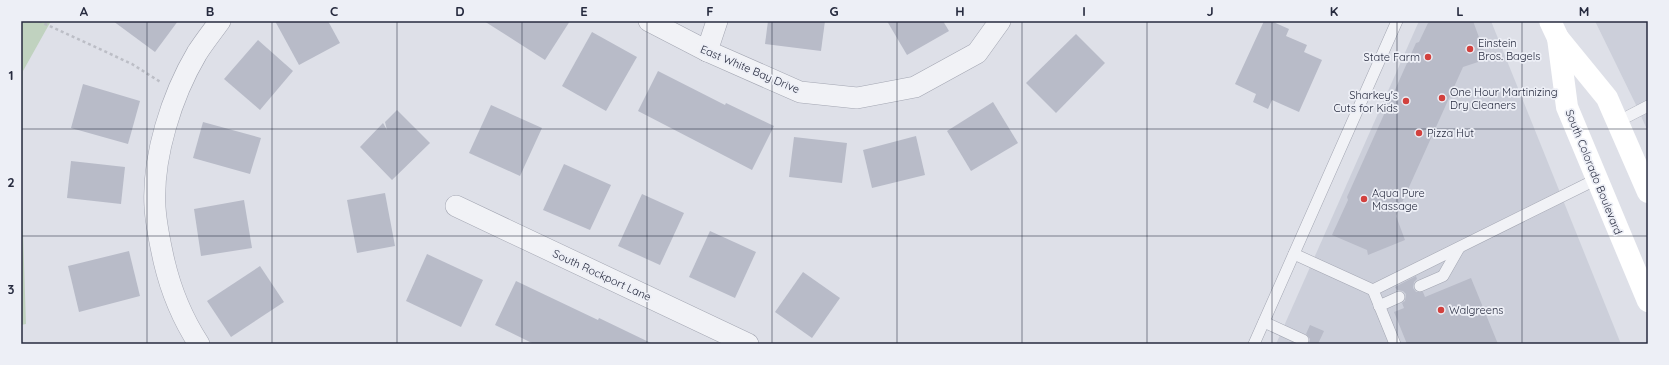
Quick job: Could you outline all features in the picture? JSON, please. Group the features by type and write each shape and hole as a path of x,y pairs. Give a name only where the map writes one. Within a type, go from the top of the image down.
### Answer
{"main road":[{"name":"South Colorado Boulevard","path":"1554,30 1607,98 1648,192"},
{"name":"South Colorado Boulevard","path":"1554,30 1567,107 1648,300"}],"street":[{"path":"199,344 189,328 171,288 160,245 155,206 157,165 164,131 177,94 197,53 220,21"},
{"name":"East White Bay Drive","path":"649,21 707,51 800,92 857,98 915,87 977,53 1000,21"},
{"path":"707,51 717,21"},
{"name":"South Rockport Lane","path":"456,206 748,344"}],"lane":[{"path":"1254,344 1397,21"},
{"path":"1617,122 1648,106"},
{"path":"1374,290 1597,179"},
{"path":"1420,286 1443,276 1460,248"},
{"path":"1294,254 1374,290 1394,344"},
{"path":"1380,306 1399,297"},
{"path":"1264,322 1303,340"}],"path":[{"path":"39,21 132,64 177,94"}],"shaded area":[{"path":"1419,21 1491,21 1621,344 1276,344"},
{"path":"1595,21 1648,21 1648,132 1638,109"}],"green space":[{"path":"21,21 51,21 23,71 22,201 26,324 21,325"}],"building":[{"path":"113,21 178,21 155,52"},
{"path":"275,21 328,21 340,43 299,65"},
{"path":"484,21 570,21 545,60"},
{"path":"768,21 825,21 821,51 765,44"},
{"path":"887,21 943,21 949,31 907,55"},
{"path":"1264,21 1271,21 1289,29 1286,36 1307,45 1304,52 1322,60 1299,112 1272,100 1268,109 1253,102 1256,94 1235,84"},
{"path":"1432,21 1473,21 1487,59 1463,67 1396,216 1405,240 1368,255 1367,250 1332,235 1348,200 1347,197 1416,43 1419,42 1428,23"},
{"path":"592,32 637,57 606,111 562,86"},
{"path":"1076,34 1105,63 1056,113 1026,83"},
{"path":"258,40 293,71 260,110 224,79"},
{"path":"658,71 725,105 726,103 774,126 752,170 638,111"},
{"path":"83,84 140,101 128,144 71,128"},
{"path":"993,102 1018,143 971,171 947,131"},
{"path":"491,105 542,128 520,176 469,153"},
{"path":"397,110 430,143 392,180 360,147 383,123 387,130 385,122"},
{"path":"203,122 261,138 250,174 193,158"},
{"path":"916,136 925,175 872,188 863,150"},
{"path":"794,137 847,143 842,183 789,177"},
{"path":"71,161 125,167 121,204 67,198"},
{"path":"564,164 611,185 590,230 543,210"},
{"path":"385,193 395,246 357,253 347,200"},
{"path":"642,194 684,213 660,265 618,246"},
{"path":"244,200 252,248 201,256 194,209"},
{"path":"710,231 756,252 735,298 689,277"},
{"path":"129,251 140,296 79,312 68,266"},
{"path":"427,254 483,280 461,327 406,301"},
{"path":"260,266 284,302 231,337 207,301"},
{"path":"803,272 840,298 812,338 775,312"},
{"name":"Walgreens","path":"1416,276 1417,279 1414,282 1413,288 1416,292 1423,292 1425,297 1471,278 1498,344 1407,344 1394,312 1404,308 1402,303 1405,301 1406,294 1403,291 1397,290 1395,287"},
{"path":"516,281 653,344 534,344 495,325"},
{"path":"1310,325 1324,331 1318,344 1309,344 1310,339 1306,334"}],"place":[{"name":"Einstein Bros. Bagels","path":"1470,49"},
{"name":"State Farm","path":"1428,57"},
{"name":"One Hour Martinizing Dry Cleaners","path":"1442,98"},
{"name":"Sharkey's Cuts for Kids","path":"1406,101"},
{"name":"Pizza Hut","path":"1419,133"},
{"name":"Aqua Pure Massage","path":"1364,199"},
{"name":"Walgreens","path":"1441,310"}]}
